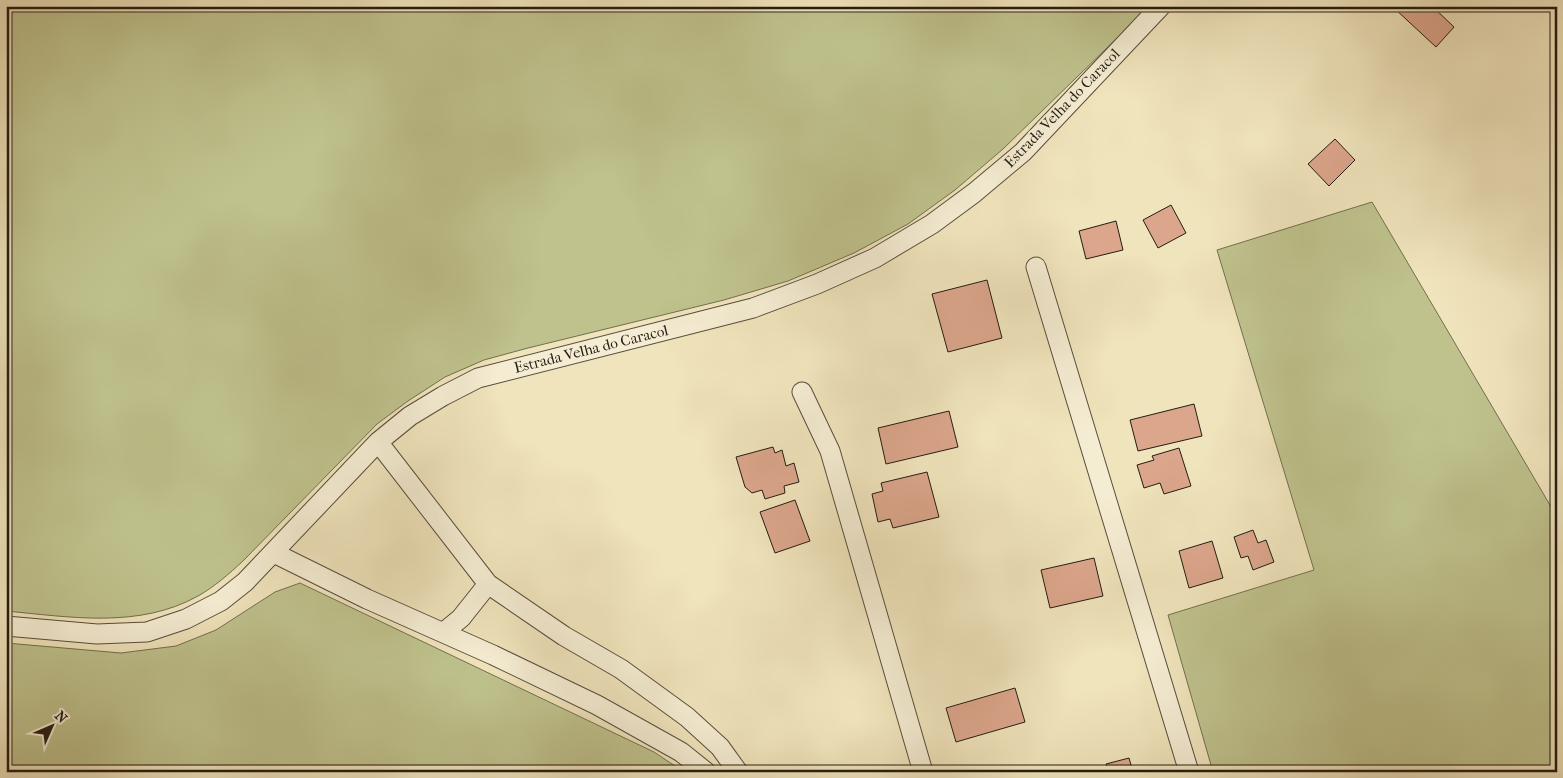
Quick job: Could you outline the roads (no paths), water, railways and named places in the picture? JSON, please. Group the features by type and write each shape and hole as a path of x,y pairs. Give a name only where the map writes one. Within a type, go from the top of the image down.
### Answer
{"street":[{"name":"Estrada Velha do Caracol","path":"6,626 97,634 147,632 186,619 221,602 245,582 378,442 410,416 443,396 478,378 753,308 817,284 875,258 932,224 1023,152 1161,6"},
{"path":"1036,267 1189,772"},
{"path":"802,392 830,451 923,772"},
{"path":"378,442 488,584 564,636 622,669 687,717 720,747 738,772"},
{"path":"274,553 367,599 444,632 597,706 681,752 706,772"},
{"path":"444,632 461,618 488,584"}]}
